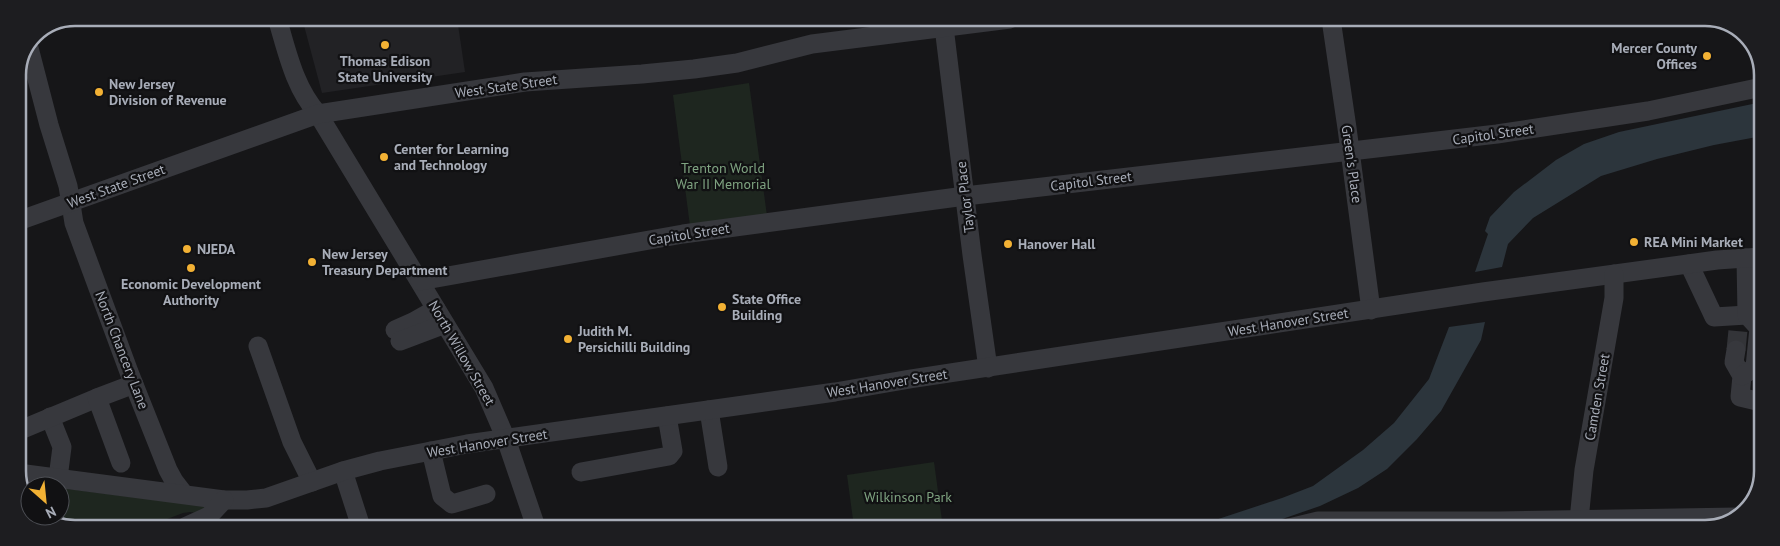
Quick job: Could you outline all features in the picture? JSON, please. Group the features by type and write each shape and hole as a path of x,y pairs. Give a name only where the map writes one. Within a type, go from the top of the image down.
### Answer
{"street":[{"name":"North Willow Street","path":"280,26 298,84 484,388 506,439 534,520"},
{"name":"West State Street","path":"26,218 318,114 525,82 694,69 737,63 812,44 952,26"},
{"name":"Green's Place","path":"1332,26 1371,310"},
{"name":"Taylor Place","path":"944,27 988,368"},
{"name":"North Chancery Lane","path":"31,55 68,186 74,223 168,470 184,494"},
{"name":"Capitol Street","path":"420,281 683,234 965,196 1438,142 1619,116 1754,89"},
{"name":"West Hanover Street","path":"70,480 224,500 266,498 343,471 380,461 431,451 836,392 1492,291 1754,257"},
{"path":"1743,323 1754,257"},
{"path":"1689,264 1714,317 1754,326"},
{"name":"Camden Street","path":"1579,520 1584,470 1614,298 1614,274"},
{"path":"397,336 441,316"},
{"path":"258,346 292,442 312,482"},
{"path":"1736,350 1734,362 1742,376 1740,397 1754,400"},
{"path":"1742,376 1754,368"},
{"path":"26,428 134,384"},
{"path":"98,398 121,464"},
{"path":"709,410 718,467"},
{"path":"581,472 669,456 673,450 667,416"},
{"path":"50,417 62,448 58,476"},
{"path":"431,451 442,496 452,504 486,494"},
{"path":"343,471 360,520"},
{"name":"West Hanover Street","path":"26,474 42,476"},
{"path":"200,520 208,516 224,500"},
{"path":"1342,520 1579,520 1718,517"}],"shaded area":[{"name":"Thomas Edison State University","path":"304,26 458,26 465,72 322,93"},
{"path":"1754,104 1754,138 1657,159 1601,176 1533,218 1508,244 1502,267 1475,272 1488,234 1485,231 1490,217 1514,192 1556,160 1584,144 1619,132"},
{"path":"1485,322 1481,340 1441,411 1417,439 1387,469 1358,488 1320,506 1279,520 1215,520 1313,486 1363,450 1394,423 1429,379 1449,327"}],"green space":[{"name":"Trenton World War II Memorial","path":"749,83 767,216 690,226 673,95"},
{"name":"Wilkinson Park","path":"934,462 942,520 853,520 847,475"},
{"path":"70,489 205,506 208,508 197,513 183,513 164,520 70,519"}],"tunnel":[{"path":"1736,350 1738,330"}],"place":[{"name":"Thomas Edison State University","path":"385,45"},
{"name":"Mercer County Offices","path":"1707,56"},
{"name":"New Jersey Division of Revenue","path":"99,92"},
{"name":"Center for Learning and Technology","path":"384,157"},
{"name":"REA Mini Market","path":"1634,242"},
{"name":"Hanover Hall","path":"1008,244"},
{"name":"NJEDA","path":"187,249"},
{"name":"New Jersey Treasury Department","path":"312,262"},
{"name":"Economic Development Authority","path":"191,268"},
{"name":"State Office Building","path":"722,307"},
{"name":"Judith M. Persichilli Building","path":"568,339"}]}
